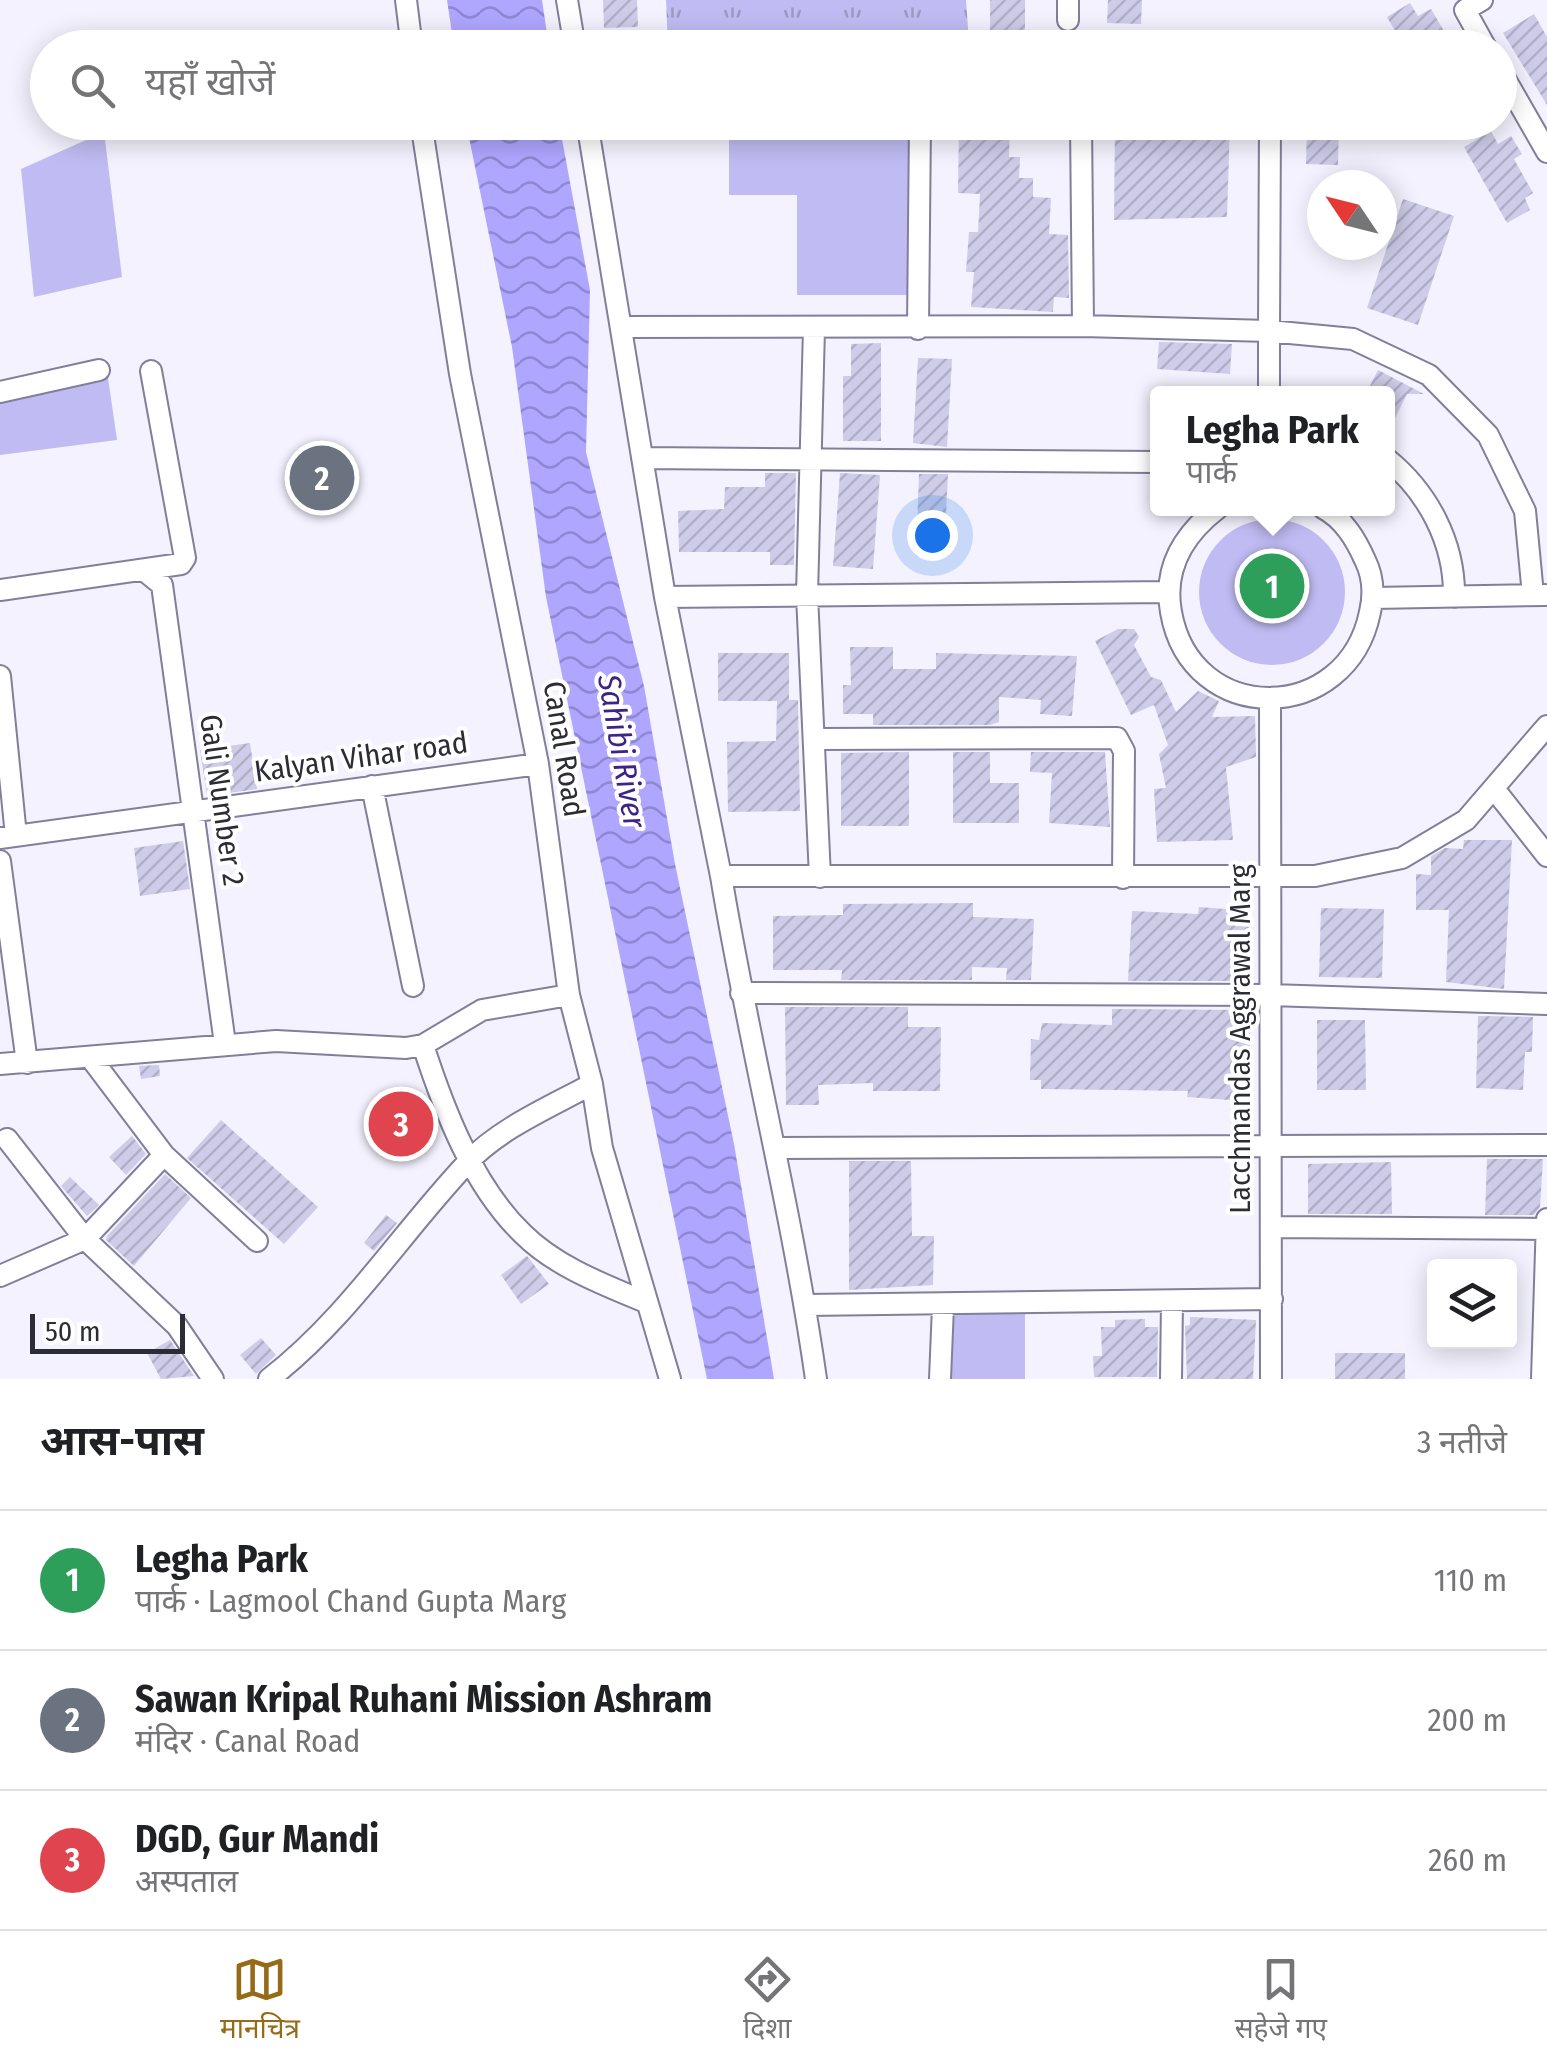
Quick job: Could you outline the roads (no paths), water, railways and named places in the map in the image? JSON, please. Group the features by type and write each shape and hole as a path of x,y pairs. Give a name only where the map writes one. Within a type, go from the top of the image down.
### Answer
{"street":[{"path":"406,0 410,30"},
{"path":"567,0 572,30"},
{"path":"1466,3 1478,30"},
{"path":"1517,100 1547,152"},
{"name":"Canal Road","path":"425,140 460,374 538,764 569,995 592,1084 602,1148 670,1379"},
{"path":"590,140 664,597 722,876 741,993 778,1148 816,1379"},
{"path":"918,329 920,140"},
{"path":"1081,140 1083,326"},
{"path":"1269,386 1270,140"},
{"path":"620,327 1083,326 1269,331 1353,339 1429,375 1488,435 1524,511 1540,595 1373,598"},
{"path":"814,328 807,596 817,739 820,877"},
{"path":"0,392 98,370"},
{"path":"0,588 146,572 181,564 185,558 150,371"},
{"path":"642,458 808,456 1150,462"},
{"path":"1395,466 1415,482 1443,535 1454,574 1454,597"},
{"path":"1208,516 1194,527 1175,557 1167,592 1175,635 1194,666 1222,688 1256,698 1292,697 1319,686 1347,664 1366,634 1373,598 1370,569 1354,536 1332,516"},
{"name":"Gali Number 2","path":"146,572 162,585 225,1044"},
{"path":"664,597 1167,592"},
{"path":"0,676 8,837"},
{"name":"Lacchmandas Aggrawal Marg","path":"1270,698 1271,1379"},
{"path":"722,876 1315,876 1402,858 1466,820 1547,726"},
{"path":"817,739 1118,738 1124,751 1122,878"},
{"name":"Kalyan Vihar road","path":"8,837 538,764"},
{"path":"372,786 413,986"},
{"path":"1495,790 1547,856"},
{"path":"0,861 27,1063"},
{"path":"741,993 1270,995 1547,1004"},
{"path":"0,1064 225,1044 422,1045 482,1010 569,995"},
{"path":"422,1045 470,1160 495,1202 524,1236 586,1277 644,1301"},
{"path":"90,1057 164,1155 257,1241"},
{"path":"269,1379 334,1322 470,1160 505,1132 592,1084"},
{"path":"7,1139 85,1239 177,1326 213,1379"},
{"path":"778,1148 1271,1143 1547,1145"},
{"path":"0,1276 85,1239 164,1155"},
{"path":"1542,1379 1547,1219"},
{"path":"1272,1227 1547,1229"},
{"path":"806,1305 1272,1300"},
{"path":"1171,1379 1172,1301"},
{"path":"940,1379 943,1306"}],"water":[{"path":"447,0 542,0 546,30 451,30"},
{"name":"Sahibi River","path":"469,140 562,140 590,290 586,452 644,686 675,864 734,1144 774,1379 707,1379 546,597 512,347"}],"place":[{"name":"Sawan Kripal Ruhani Mission Ashram","path":"322,478"},
{"name":"Legha Park","path":"1272,586"},
{"name":"DGD, Gur Mandi","path":"401,1124"}]}
